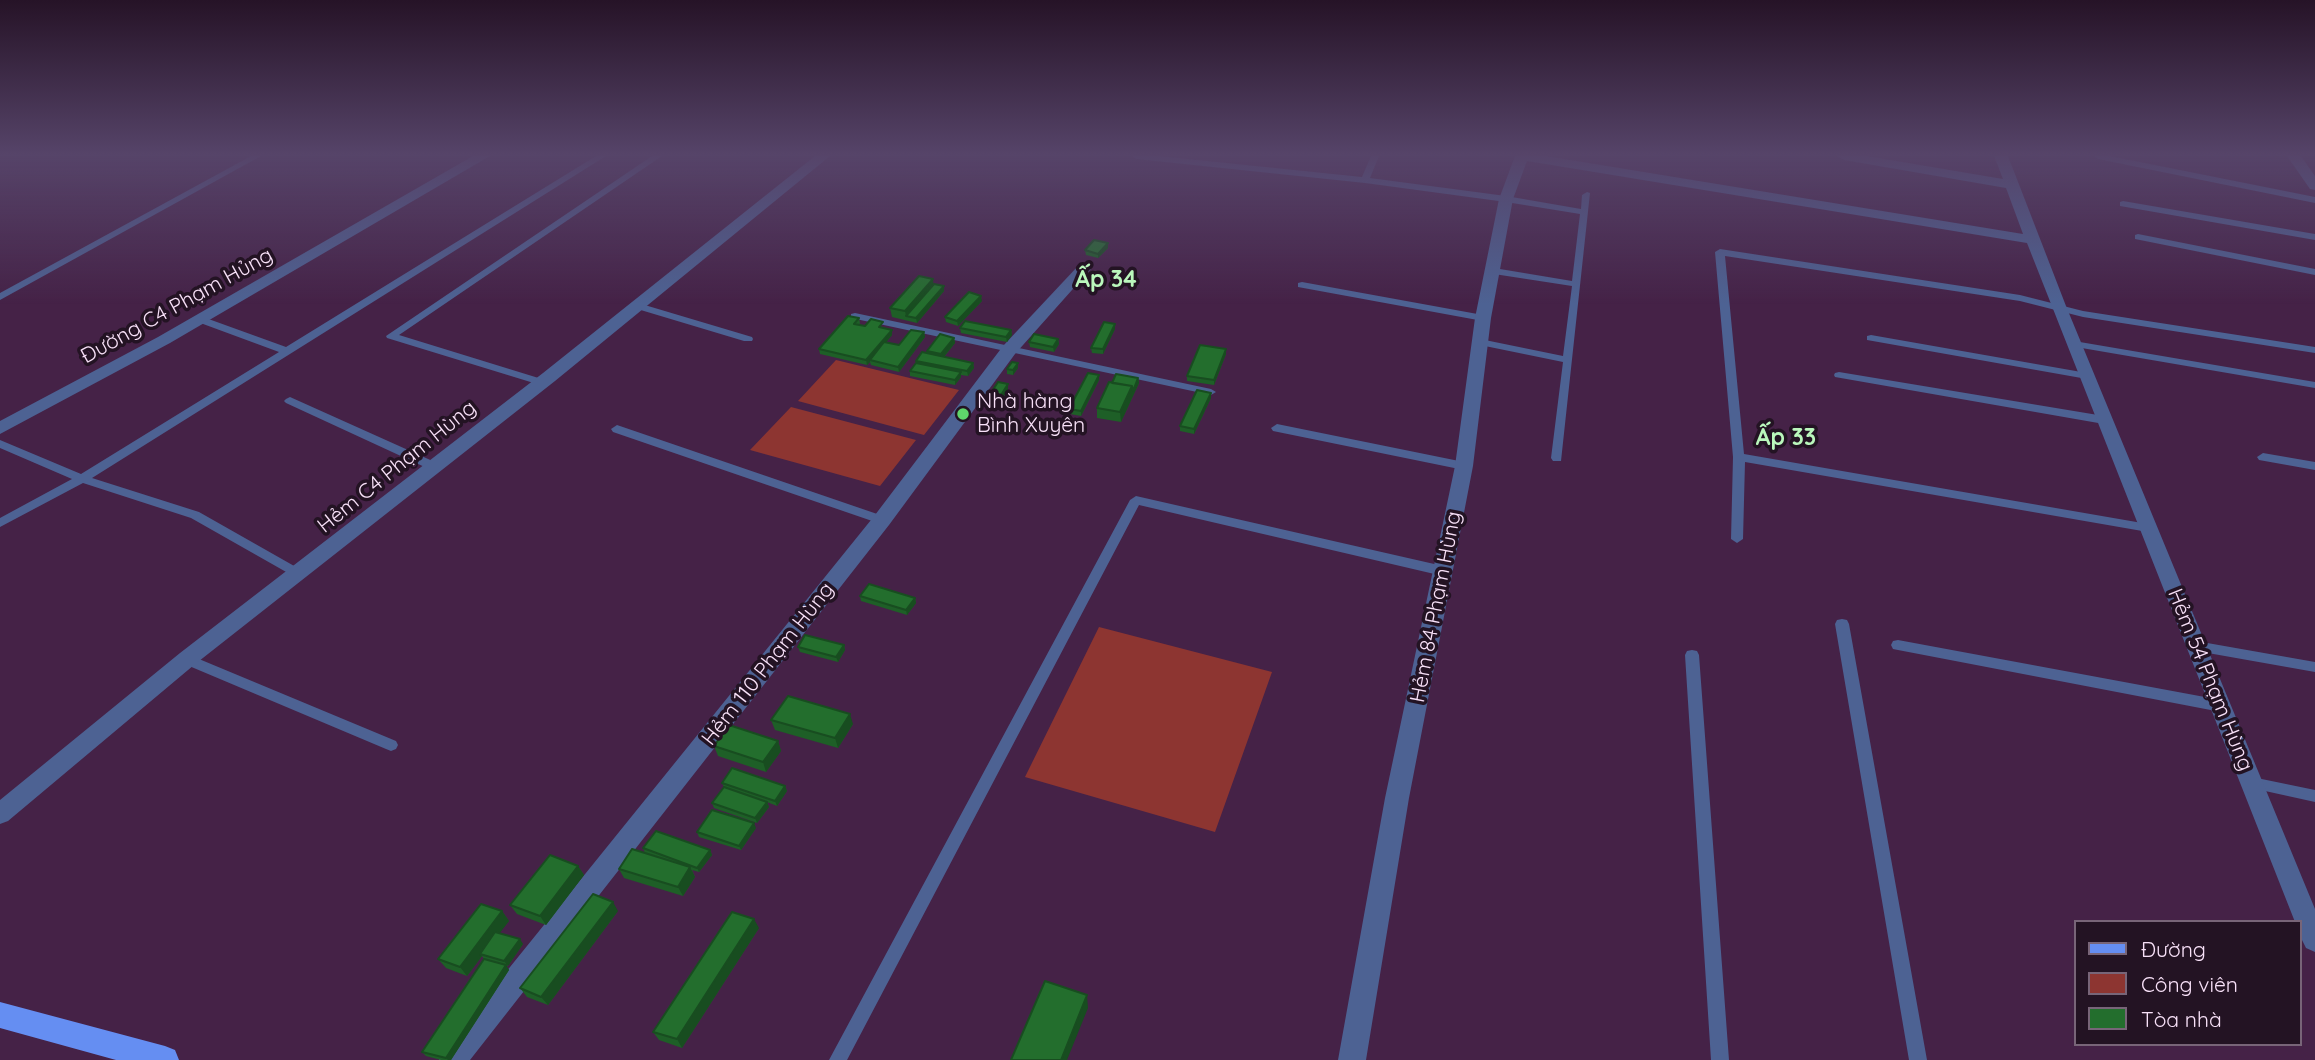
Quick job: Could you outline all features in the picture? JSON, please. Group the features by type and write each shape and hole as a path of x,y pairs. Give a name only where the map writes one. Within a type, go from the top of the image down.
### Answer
{"main road":[{"path":"0,1016 117,1054 164,1060"}],"street":[{"name":"Đường C4 Phạm Hủng","path":"0,428 199,319 397,205"},
{"name":"Hẻm C4 Phạm Hùng","path":"0,814 187,659 299,575 762,205"},
{"name":"Hẻm 84 Phạm Hùng","path":"1352,1060 1397,799 1464,466 1483,318 1505,205"},
{"path":"1823,205 2033,240"},
{"name":"Hẻm 54 Phạm Hùng","path":"2020,205 2315,940"},
{"name":"Hẻm 110 Phạm Hùng","path":"453,1060 883,520 1009,350 1083,269"}],"lane":[{"path":"0,297 167,205"},
{"path":"0,523 83,478 522,205"},
{"path":"541,382 391,336 585,205"},
{"path":"1544,205 1583,212"},
{"path":"1557,458 1585,205"},
{"path":"2132,205 2315,237"},
{"path":"2138,237 2315,272"},
{"path":"1737,539 1739,457 1720,252 2020,298 2083,314 2315,350"},
{"path":"1494,271 1575,284"},
{"path":"1303,285 1483,318"},
{"path":"638,306 748,339"},
{"path":"855,316 1211,392"},
{"path":"199,319 286,351"},
{"path":"1871,338 2087,376"},
{"path":"1480,342 1567,360"},
{"path":"2074,344 2315,385"},
{"path":"1839,375 2104,420"},
{"path":"290,401 433,466"},
{"path":"1277,428 1464,466"},
{"path":"617,429 883,520"},
{"path":"0,443 114,491 169,505 195,515 299,575"},
{"path":"1739,457 2148,528"},
{"path":"2263,457 2315,466"},
{"path":"838,1060 1136,499 1443,571"},
{"path":"1842,624 1918,1060"},
{"path":"1898,645 2221,706"},
{"path":"2196,646 2315,667"},
{"path":"1692,655 1720,1060"},
{"path":"187,659 391,745"},
{"path":"2252,783 2315,796"}],"green space":[{"path":"836,360 959,390 924,435 798,401"},
{"path":"791,407 916,440 880,486 750,450"},
{"path":"1099,627 1272,672 1215,832 1025,777"}],"building":[{"path":"1094,240 1108,243 1098,254 1085,250"},
{"path":"919,276 933,279 905,311 890,308"},
{"path":"934,284 944,286 916,318 906,316"},
{"path":"969,292 981,296 957,321 945,317"},
{"path":"848,316 859,318 854,324 865,326 871,319 883,322 879,327 892,330 866,360 819,349"},
{"path":"965,321 1011,330 1006,337 960,328"},
{"path":"1104,322 1115,324 1103,349 1091,348"},
{"path":"911,330 924,332 898,367 870,360 884,342 899,345"},
{"path":"940,334 954,338 941,354 927,351"},
{"path":"1034,334 1058,339 1053,347 1029,342"},
{"path":"1200,345 1226,349 1214,380 1187,376"},
{"path":"922,352 973,363 967,371 916,361"},
{"path":"1012,362 1018,363 1013,370 1007,369"},
{"path":"916,363 961,372 955,380 910,371"},
{"path":"1088,373 1099,375 1081,411 1069,409"},
{"path":"1116,374 1138,378 1133,391 1132,386 1112,383"},
{"path":"998,382 1008,384 1001,395 991,393"},
{"path":"1109,382 1132,386 1120,412 1097,408"},
{"path":"1197,390 1211,393 1194,429 1180,426"},
{"path":"869,584 915,598 906,610 860,596"},
{"path":"805,635 844,645 836,657 798,647"},
{"path":"788,696 850,714 835,738 771,720"},
{"path":"729,725 778,741 763,762 714,746"},
{"path":"732,768 785,786 775,801 722,783"},
{"path":"724,787 767,802 755,818 712,803"},
{"path":"712,810 754,823 739,846 697,832"},
{"path":"656,831 710,850 697,868 643,848"},
{"path":"632,849 690,867 678,887 619,869"},
{"path":"550,855 578,866 540,916 510,905"},
{"path":"593,894 613,902 541,997 520,988"},
{"path":"481,904 502,911 460,967 438,959"},
{"path":"732,912 754,919 677,1039 653,1032"},
{"path":"495,932 520,939 504,961 480,954"},
{"path":"484,959 506,965 446,1058 422,1052"},
{"path":"1045,981 1087,995 1061,1060 1011,1060"}],"place":[{"name":"Nhà hàng Bình Xuyên","path":"963,414"}],"district":[{"name":"Ấp 34","path":"1106,280"},
{"name":"Ấp 33","path":"1786,438"}]}
